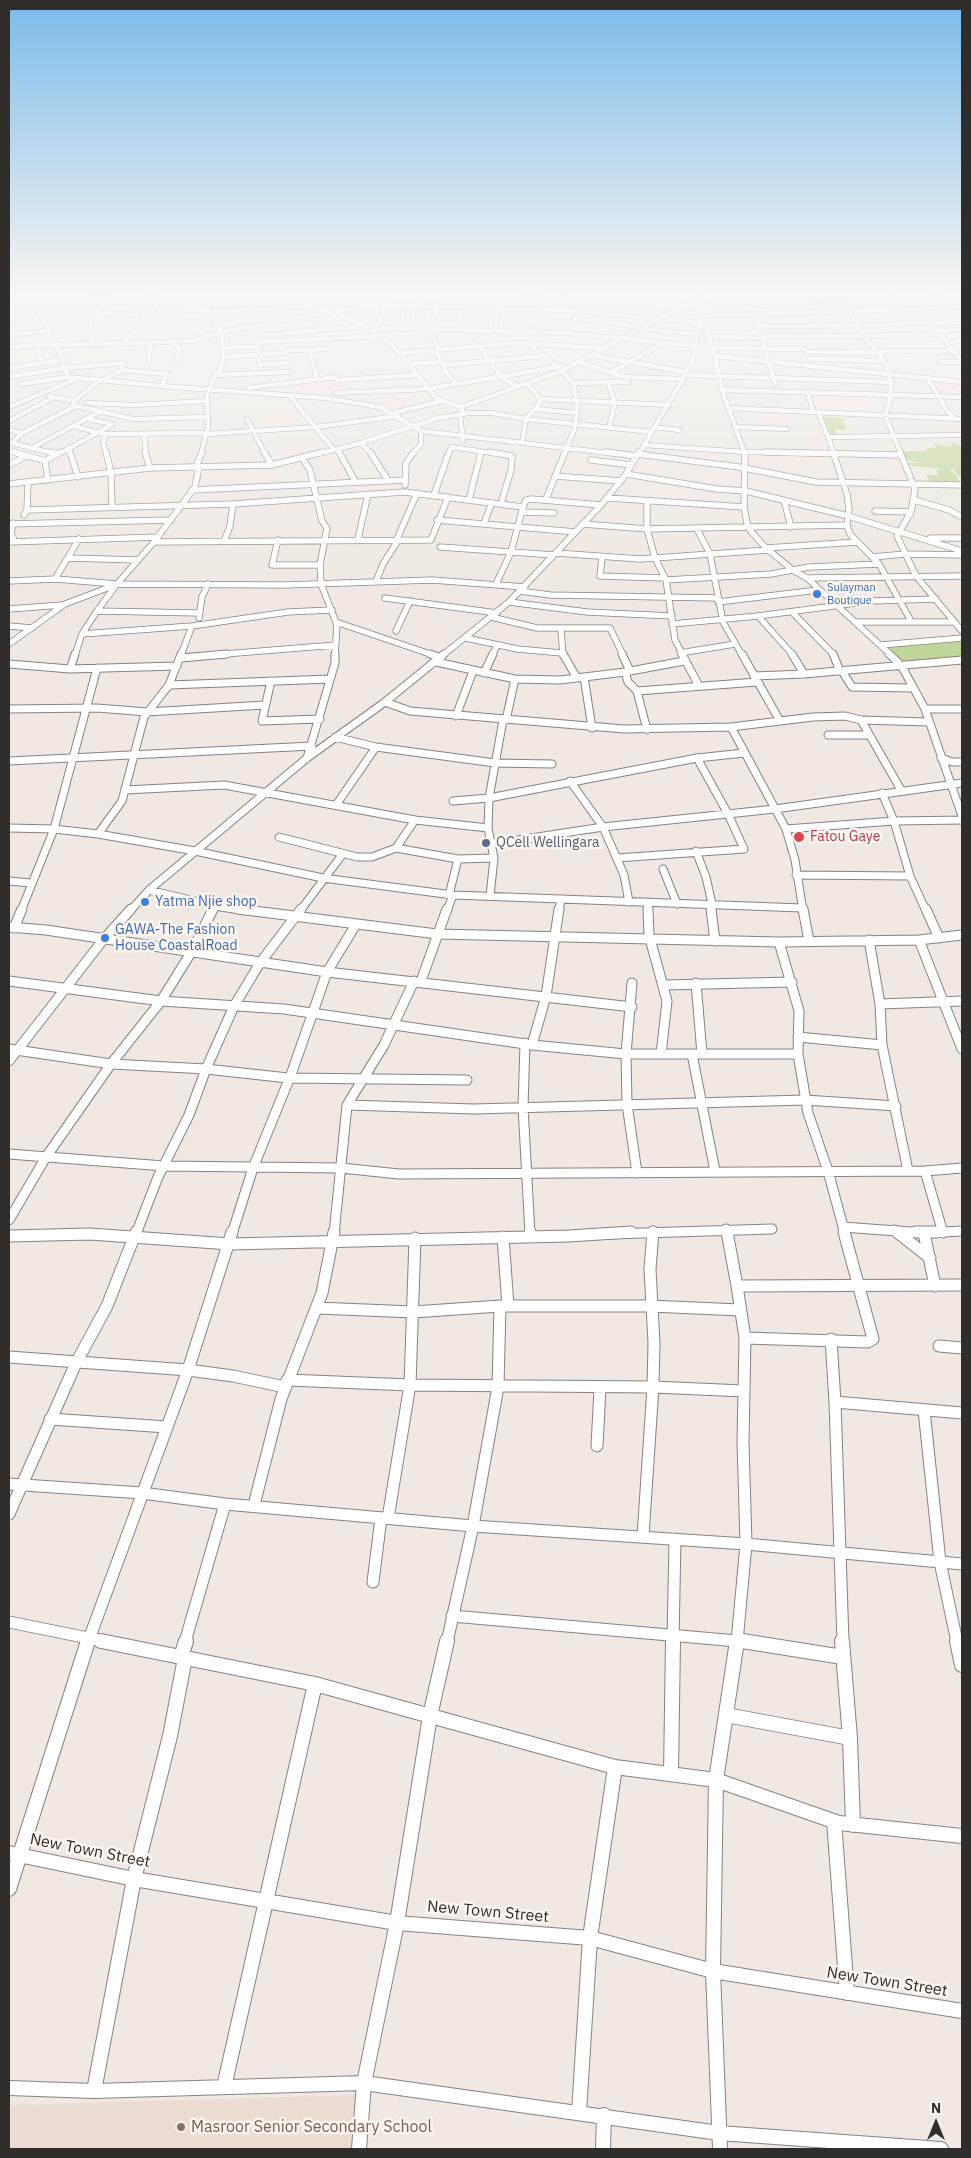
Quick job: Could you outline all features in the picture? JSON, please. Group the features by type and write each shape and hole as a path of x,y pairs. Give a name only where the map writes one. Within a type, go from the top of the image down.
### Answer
{"street":[{"path":"24,394 31,397"},
{"path":"9,406 43,394 74,402 98,405 207,401"},
{"path":"10,443 22,433 74,402 84,394"},
{"path":"70,669 82,634 97,611 116,584 171,520 192,490 207,434 208,394"},
{"path":"284,394 374,406 396,415 413,428 421,431 638,455 743,469 816,482 962,485"},
{"path":"288,394 335,450 355,481"},
{"path":"333,399 336,394"},
{"path":"365,394 374,406"},
{"path":"432,394 437,399 461,407 499,394"},
{"path":"536,394 540,398 669,405"},
{"path":"546,499 576,425 575,394"},
{"path":"609,428 615,403 612,394"},
{"path":"9,1061 13,1049 65,990 103,940 149,890 306,758 439,660 494,615 522,589 608,498 626,474 675,394"},
{"path":"723,394 745,452 743,469 746,491 744,507 748,528 767,549 794,571 807,578 835,606 857,622 901,664 925,709 950,784 960,803 962,816"},
{"path":"808,394 828,437 843,484 848,502 847,525 857,542 879,564 901,600 911,621"},
{"path":"828,394 940,398 962,397"},
{"path":"937,394 954,419"},
{"path":"891,396 885,415 900,455 914,484 914,500 911,512 897,536 916,576 962,631"},
{"path":"9,421 54,397"},
{"path":"522,442 526,419 535,410 540,398"},
{"path":"9,400 17,403"},
{"path":"74,426 104,434 254,432 315,427 396,415 442,401"},
{"path":"74,402 99,412 126,418 207,417"},
{"path":"9,451 45,461 126,418 134,405"},
{"path":"461,407 462,449"},
{"path":"728,408 815,411 962,421"},
{"path":"535,410 577,413"},
{"path":"32,448 99,412"},
{"path":"9,484 150,468 272,465 361,443 413,428 438,418 461,414 492,413 526,419 609,428 679,430"},
{"path":"9,416 17,417"},
{"path":"87,419 113,424"},
{"path":"247,419 272,465"},
{"path":"736,427 787,429"},
{"path":"9,430 22,433"},
{"path":"404,492 406,463 422,444 421,431"},
{"path":"84,440 104,434"},
{"path":"104,434 102,440 104,450 112,473 112,506"},
{"path":"144,434 144,448 150,468"},
{"path":"828,437 962,435"},
{"path":"10,443 57,454"},
{"path":"361,443 374,457 388,480"},
{"path":"644,445 745,452 900,455"},
{"path":"68,448 78,477"},
{"path":"434,495 450,448 481,451 512,456 501,504"},
{"path":"469,500 481,451"},
{"path":"9,465 26,456"},
{"path":"302,458 310,470 322,521 326,528 326,539 320,565 321,584 336,622 335,663 312,746 306,758"},
{"path":"591,460 631,465"},
{"path":"45,461 48,480"},
{"path":"626,474 717,490 746,491 901,531 962,553"},
{"path":"555,476 621,481"},
{"path":"192,490 406,480"},
{"path":"358,539 367,494 363,481"},
{"path":"20,523 27,510 28,483"},
{"path":"27,510 112,506 233,504 404,492 501,504 554,513"},
{"path":"376,581 382,564 398,539 417,493"},
{"path":"171,520 20,523 11,524 11,534 12,542 124,538 431,540 437,520 448,497"},
{"path":"608,498 744,507"},
{"path":"496,584 511,552 526,500 546,499 601,504"},
{"path":"784,500 791,526"},
{"path":"914,500 949,510 962,518"},
{"path":"647,502 648,529 655,558 666,579 672,624 680,653 699,686"},
{"path":"484,523 492,503"},
{"path":"224,540 230,526 233,504"},
{"path":"949,510 962,510"},
{"path":"875,511 911,512"},
{"path":"124,538 129,520"},
{"path":"437,520 576,532"},
{"path":"583,524 648,529 847,525"},
{"path":"697,529 710,554 722,620 780,721"},
{"path":"920,537 962,538"},
{"path":"56,579 79,539"},
{"path":"278,540 272,566 320,565"},
{"path":"440,547 602,558 655,558 857,542"},
{"path":"872,557 905,554 962,553"},
{"path":"69,558 138,560"},
{"path":"602,558 600,576 666,579 715,578 794,571 809,567 879,564"},
{"path":"807,578 889,579 916,576 962,576"},
{"path":"9,581 56,579 116,584 321,584 432,580 496,584 550,595 718,600 818,590"},
{"path":"9,644 65,604 116,584"},
{"path":"98,834 122,801 147,712 169,685 200,613 202,597 208,584"},
{"path":"385,598 494,615 537,628 561,630 610,628 627,671 628,682 636,692 647,730"},
{"path":"672,624 722,620 835,606 936,599"},
{"path":"396,631 410,601"},
{"path":"509,602 587,612 672,616"},
{"path":"9,609 65,604"},
{"path":"82,634 195,625 288,612 332,610"},
{"path":"97,611 200,613"},
{"path":"792,612 833,653 841,671 852,687 913,688"},
{"path":"758,616 790,651 804,674"},
{"path":"336,622 439,660 484,673 515,679 581,678 684,661"},
{"path":"857,622 953,622"},
{"path":"9,626 32,628"},
{"path":"561,630 562,653 581,678 592,728"},
{"path":"466,638 497,646 562,653"},
{"path":"881,645 962,638"},
{"path":"680,653 735,644"},
{"path":"181,658 336,645"},
{"path":"484,673 497,646"},
{"path":"636,692 901,664 962,660"},
{"path":"9,664 70,669 177,666"},
{"path":"97,668 85,708 75,756 54,828 12,928 192,951 328,972 632,1007"},
{"path":"456,716 473,670"},
{"path":"169,685 330,679"},
{"path":"490,896 494,858 488,828 489,798 495,763 515,679"},
{"path":"271,681 262,721 320,719"},
{"path":"384,702 410,711 592,728 647,730 731,727 845,716 861,720 929,722"},
{"path":"9,709 85,708 147,712 265,705"},
{"path":"925,709 962,709"},
{"path":"861,720 901,790"},
{"path":"731,727 786,829 795,860 796,876 809,941"},
{"path":"828,735 869,735"},
{"path":"335,737 376,746 495,763 552,764"},
{"path":"9,761 75,756 312,746"},
{"path":"336,805 376,746"},
{"path":"453,801 489,798 697,758 744,753"},
{"path":"618,858 744,849 728,814 697,758"},
{"path":"941,758 962,762"},
{"path":"570,781 602,827 618,858 629,902"},
{"path":"492,844 602,827 728,814 962,783"},
{"path":"125,790 172,789 202,784 266,791 415,820 488,828"},
{"path":"882,793 894,821 910,876 939,938"},
{"path":"396,848 415,820"},
{"path":"786,829 894,821 962,820"},
{"path":"9,828 54,828 98,834 195,851 323,878 451,895 802,908"},
{"path":"280,838 342,854 372,857 396,848 458,859 494,858"},
{"path":"696,851 706,877 715,941"},
{"path":"9,1514 76,1363 107,1306 164,1166 189,1115 206,1069 234,1006 260,963 342,854"},
{"path":"254,1505 286,1383 317,1308 333,1242 347,1105 384,1045 418,981 451,895 458,859"},
{"path":"663,869 677,904"},
{"path":"796,876 910,876"},
{"path":"9,881 31,883"},
{"path":"149,890 215,906 355,926 437,934 556,935 779,942 919,940 962,935"},
{"path":"530,1237 523,1108 529,1044 546,996 560,899"},
{"path":"648,903 651,939 667,1001 661,1054"},
{"path":"9,1220 46,1157 111,1064 161,1002 192,951 215,906"},
{"path":"9,1889 14,1854 89,1638 188,1370 253,1168 292,1072 328,972 355,926"},
{"path":"869,940 880,1004 882,1044 908,1171"},
{"path":"919,940 960,1039 962,1049"},
{"path":"745,1338 868,1342 873,1339 828,1171 805,1100 798,1054 799,1012 792,982 779,942"},
{"path":"9,981 161,1002 284,1009 529,1044 626,1054 798,1054"},
{"path":"664,985 792,982"},
{"path":"632,983 632,1007 626,1054 627,1104 637,1173"},
{"path":"696,984 702,1054"},
{"path":"880,1004 962,1001"},
{"path":"798,1037 882,1044"},
{"path":"13,1049 111,1064 206,1069 288,1078 467,1080"},
{"path":"692,1054 715,1171"},
{"path":"347,1105 474,1109 701,1101 805,1100 896,1106"},
{"path":"9,1154 164,1166 341,1168 399,1174 925,1171 962,1168"},
{"path":"925,1171 943,1233"},
{"path":"843,1227 924,1233 962,1232"},
{"path":"9,1236 90,1234 230,1244 772,1229"},
{"path":"720,2149 713,1971 716,1780 737,1640 746,1544 743,1442 745,1338 726,1230"},
{"path":"894,1230 930,1258"},
{"path":"643,1536 653,1387 654,1343 650,1306 650,1269 653,1231"},
{"path":"924,1233 935,1286"},
{"path":"359,2149 364,2083 397,1923 430,1716 472,1526 498,1387 504,1306 503,1237"},
{"path":"373,1582 410,1385 415,1238"},
{"path":"736,1286 962,1285"},
{"path":"317,1308 413,1312 504,1306 650,1306 740,1310"},
{"path":"831,1340 853,1825"},
{"path":"939,1346 962,1348"},
{"path":"9,1357 188,1370 286,1383 498,1387 653,1387 744,1391"},
{"path":"597,1446 600,1388"},
{"path":"835,1402 962,1413"},
{"path":"924,1410 940,1562 962,1665"},
{"path":"50,1419 167,1427"},
{"path":"9,1484 142,1493 226,1504 472,1526 643,1536 962,1564"},
{"path":"94,2091 134,1879 170,1736 183,1658 226,1504"},
{"path":"671,1774 675,1539"},
{"path":"452,1616 737,1640 844,1656"},
{"path":"9,1622 315,1684 615,1767 716,1780 834,1822 962,1836"},
{"path":"224,2087 315,1684"},
{"path":"726,1715 850,1738"},
{"path":"579,2112 590,1938 615,1767"},
{"path":"834,1822 847,1993"},
{"name":"New Town Street","path":"14,1854 134,1879 397,1923 590,1938 713,1971 962,2011"},
{"path":"9,2088 94,2091 364,2083 604,2115 719,2133 942,2149"},
{"path":"603,2149 604,2115"}],"shaded area":[{"name":"Masroor Senior Secondary School","path":"355,2095 352,2149 9,2149 9,2105"}],"green space":[{"path":"822,417 842,418 847,430 835,429 838,436 830,434"},
{"path":"951,442 962,446 962,476 958,476 953,469 959,468 950,469 962,484 931,483 926,475 939,475 936,470 944,469 907,465 906,463 920,463 903,459 903,451 927,451 926,448 937,448 933,445 935,444 952,447"},
{"path":"962,640 962,658 908,662 903,661 887,646"}],"place":[{"name":"Sulayman Boutique","path":"817,594"},
{"name":"Fatou Gaye","path":"799,837"},
{"name":"QCell Wellingara","path":"486,843"},
{"name":"Yatma Njie shop","path":"145,902"},
{"name":"GAWA-The Fashion House CoastalRoad","path":"105,938"},
{"name":"Masroor Senior Secondary School","path":"181,2127"}]}
